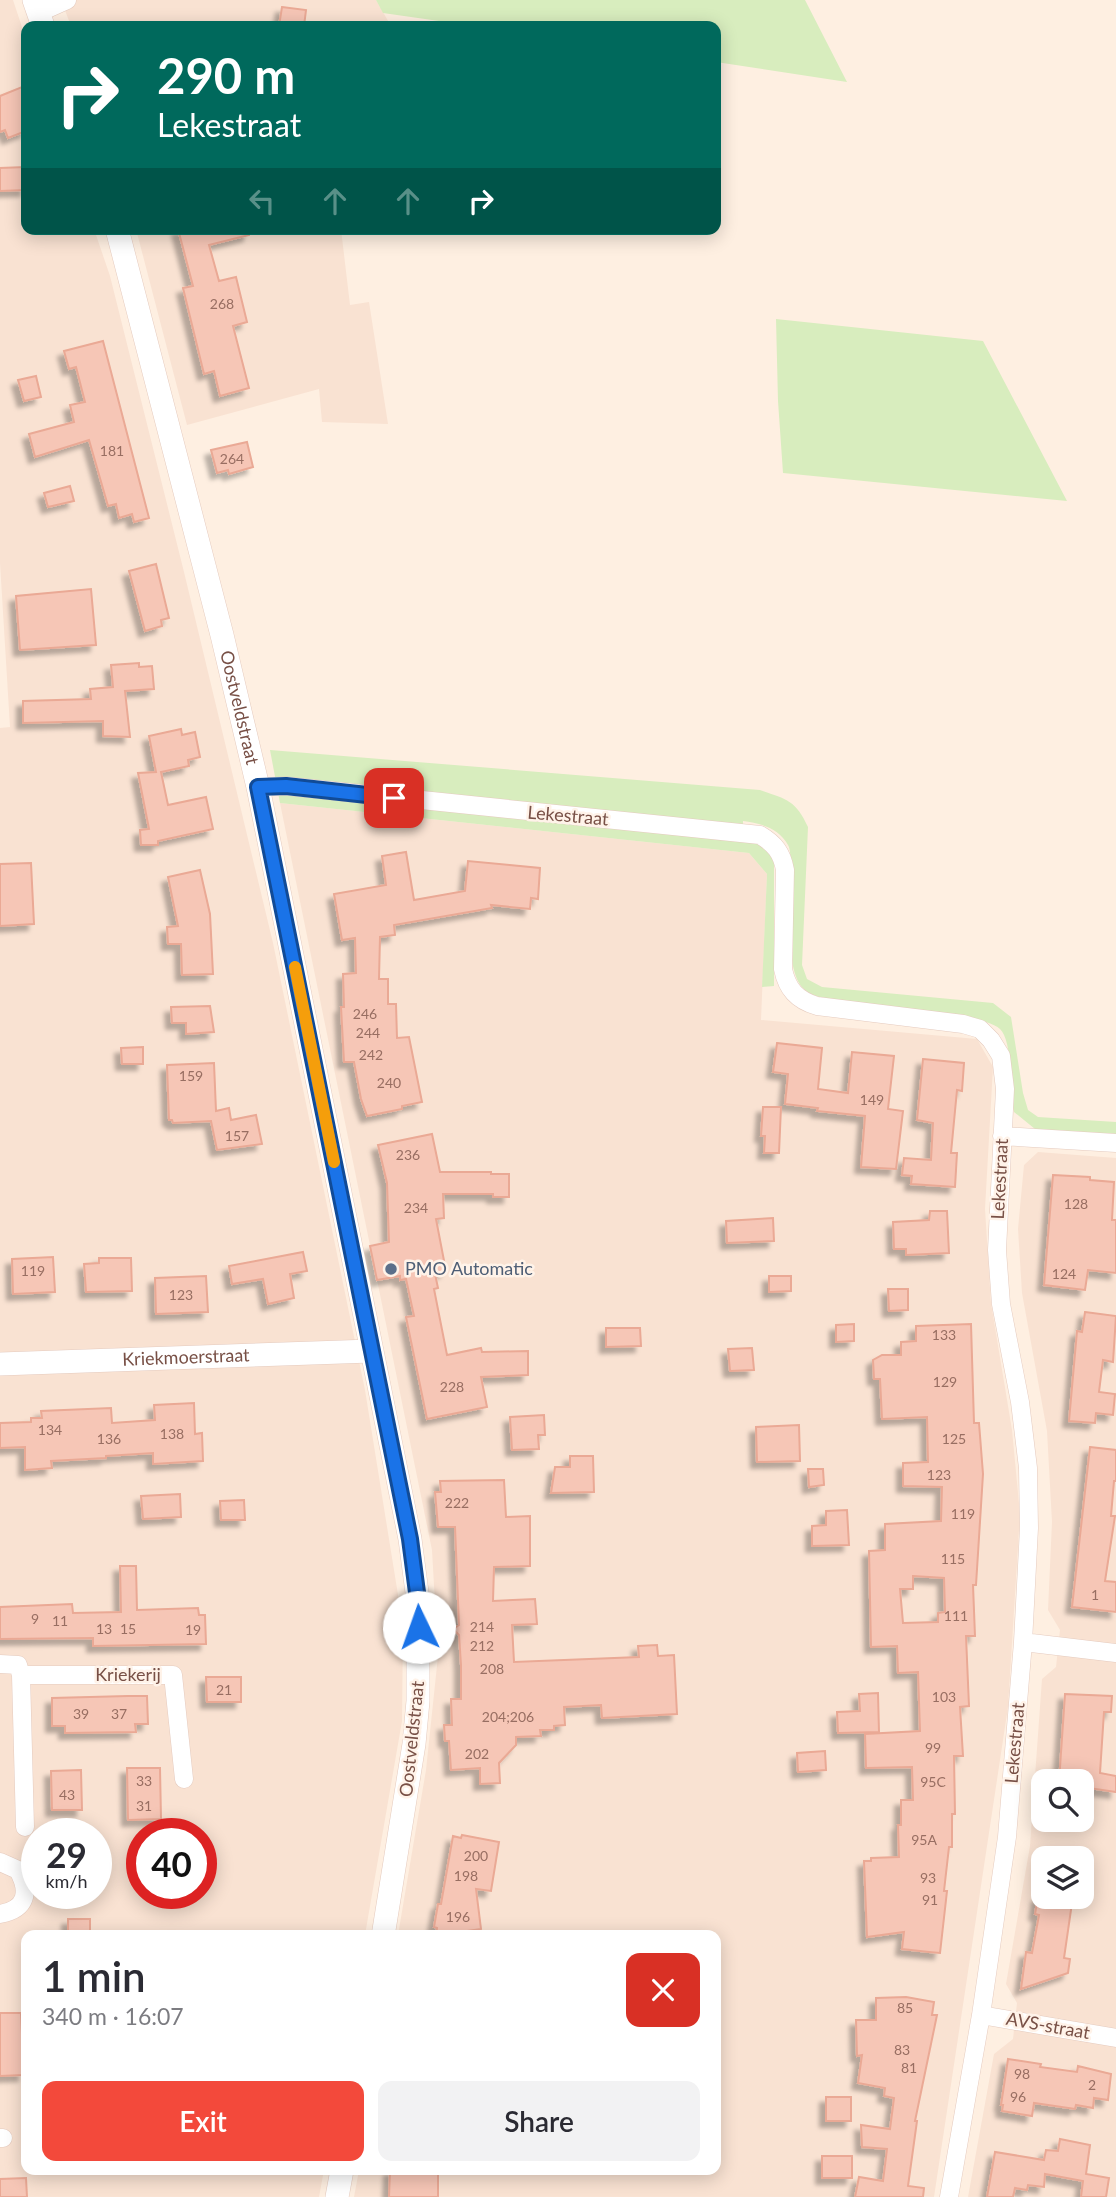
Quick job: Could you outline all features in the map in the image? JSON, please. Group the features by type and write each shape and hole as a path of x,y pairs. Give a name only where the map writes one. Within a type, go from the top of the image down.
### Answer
{"street":[{"path":"38,13 67,0"},
{"name":"Oostveldstraat","path":"119,235 222,635 258,787 410,1539 418,1600 419,1655 414,1744 384,1930"},
{"name":"Lekestraat","path":"258,787 286,786 760,835 770,841 783,857 783,969 786,984 804,1002 817,1006 963,1024 980,1029 1001,1056 1005,1089 997,1251 1001,1304 1020,1402 1028,1468 1029,1528 1023,1642 1007,1837 981,2015 949,2197"},
{"path":"1002,1136 1116,1143"},
{"name":"Kriekmoerstraat","path":"0,1364 371,1351"},
{"path":"1023,1642 1116,1653"},
{"name":"Kriekerij","path":"0,1664 18,1665 21,1675 173,1675 184,1779"},
{"path":"21,1675 25,1818"},
{"path":"0,1862 18,1870 26,1884 24,1900 13,1912 0,1914"},
{"name":"AVS-straat","path":"981,2015 1116,2038"},
{"path":"337,2197 341,2175"}],"shaded area":[{"path":"0,0 13,0 21,24 21,235 96,235 110,276 273,943 365,1390 403,1626 402,1721 366,1930 21,1930 21,2175 323,2175 319,2197 0,2197 0,728 10,727 0,563"},
{"path":"61,0 376,0 388,21 69,21"},
{"path":"138,235 342,235 350,305 369,302 388,424 322,422 319,389 187,425"},
{"path":"280,803 749,853 767,874 761,1020 977,1039 993,1067 985,1209 991,1303 1012,1430 1020,1514 1008,1707 934,2197 354,2197 358,2175 721,2175 721,1930 399,1930 426,1770 438,1656 432,1550"},
{"path":"1038,1152 1116,1158 1116,2197 968,2197 994,2054 1013,2039 1017,2003 1006,1984 1031,1832 1094,1832 1094,1769 1036,1769 1042,1679 1056,1667 1060,1630 1048,1610 1052,1522 1047,1431 1022,1293 1018,1229 1024,1165"}],"green space":[{"path":"376,0 805,0 847,82 721,63 721,21 439,21 383,13"},
{"path":"776,319 983,341 1067,501 783,473"},
{"path":"270,750 760,790 783,799 799,811 808,827 802,965 807,979 822,987 993,1003 1011,1017 1028,1110 1038,1117 1116,1122 1116,1134 1035,1129 1014,1112 1007,1044 1000,1029 989,1023 949,1014 825,998 804,989 797,979 791,949 790,849 780,834 768,827 743,821 743,837 761,845 774,861 774,986 762,987 767,874 749,853 280,803"}],"building":[{"path":"282,7 306,10 305,21 280,21"},
{"path":"21,87 21,133 8,138 5,130 0,132 0,96"},
{"path":"21,167 21,190 0,191 0,168"},
{"path":"180,235 249,235 209,245 219,281 236,277 247,322 233,326 249,388 220,396 214,371 204,374 183,288 193,286"},
{"path":"103,341 149,518 134,522 132,514 119,518 116,504 108,506 89,440 35,457 29,434 74,422 70,405 85,402 76,367 69,369 64,351"},
{"path":"36,376 41,397 24,401 18,380"},
{"path":"247,442 253,467 229,474 228,470 217,473 211,450"},
{"path":"70,486 74,501 48,507 44,493"},
{"path":"156,564 169,618 161,620 162,626 145,631 129,571"},
{"path":"91,589 96,645 20,650 16,596"},
{"path":"139,663 139,667 152,666 154,689 125,691 130,737 103,736 103,721 23,723 23,701 91,699 90,689 113,687 111,665"},
{"path":"181,729 182,735 195,732 200,757 188,760 189,766 161,772 168,805 206,797 213,829 158,841 158,845 141,845 140,830 149,829 138,773 156,772 149,736"},
{"path":"406,852 414,900 465,891 468,861 540,868 538,899 531,898 530,909 491,905 492,908 394,925 395,935 380,937 379,979 388,979 388,1004 396,1004 397,1038 409,1037 422,1102 367,1116 354,1062 344,1062 341,1007 344,1007 343,974 356,973 355,938 342,940 334,894 386,885 382,856"},
{"path":"31,863 34,924 0,926 0,864"},
{"path":"200,870 210,914 213,974 182,975 181,944 168,944 167,927 178,926 168,877"},
{"path":"210,1006 214,1032 186,1034 186,1023 172,1023 171,1007"},
{"path":"777,1043 822,1048 818,1089 848,1093 852,1052 894,1056 888,1109 903,1111 896,1169 861,1167 865,1116 817,1111 818,1108 785,1104 788,1074 773,1072"},
{"path":"143,1047 143,1064 122,1064 121,1048"},
{"path":"923,1059 964,1063 962,1091 957,1090 951,1153 957,1153 955,1187 911,1184 912,1176 902,1175 904,1158 931,1160 933,1123 917,1120"},
{"path":"214,1063 216,1111 229,1108 231,1120 256,1115 262,1144 217,1150 211,1121 173,1123 169,1120 167,1065"},
{"path":"763,1107 781,1107 779,1153 764,1153 765,1136 761,1136"},
{"path":"432,1134 440,1172 509,1174 509,1197 493,1197 493,1194 443,1194 444,1218 436,1219 446,1271 435,1274 438,1288 434,1289 447,1355 481,1348 482,1352 528,1351 528,1375 481,1377 487,1407 427,1419 406,1317 414,1316 406,1279 400,1280 400,1276 377,1280 370,1246 389,1242 387,1183 378,1145"},
{"path":"1053,1175 1090,1177 1090,1180 1114,1182 1112,1220 1116,1220 1116,1273 1088,1270 1085,1290 1044,1285"},
{"path":"930,1211 947,1211 949,1253 906,1255 906,1249 894,1249 893,1222 929,1220"},
{"path":"773,1218 774,1241 727,1243 726,1221"},
{"path":"303,1252 307,1271 290,1274 294,1298 268,1304 263,1279 232,1284 229,1266"},
{"path":"53,1257 55,1292 13,1294 12,1259"},
{"path":"99,1258 131,1258 132,1291 86,1292 84,1264 99,1263"},
{"path":"206,1276 208,1312 156,1314 155,1278"},
{"path":"769,1276 791,1276 791,1291 769,1292"},
{"path":"888,1289 908,1289 908,1310 889,1311"},
{"path":"1085,1312 1116,1316 1113,1362 1103,1360 1099,1392 1115,1394 1113,1415 1096,1413 1095,1423 1069,1421 1077,1331 1082,1332"},
{"path":"854,1324 854,1341 836,1342 836,1325"},
{"path":"971,1324 974,1423 979,1423 983,1474 976,1585 973,1585 975,1636 966,1636 969,1706 960,1707 963,1756 954,1756 955,1814 952,1814 952,1847 949,1847 944,1891 947,1891 940,1953 902,1949 904,1932 867,1937 864,1861 871,1861 871,1858 899,1857 898,1825 901,1825 901,1800 913,1800 912,1767 866,1768 865,1734 920,1731 918,1672 898,1673 897,1646 871,1647 869,1551 885,1550 885,1524 941,1521 942,1487 903,1486 903,1463 928,1462 927,1417 882,1419 880,1379 874,1379 873,1360 882,1355 901,1355 901,1342 916,1341 916,1326","holes":["913,1576 944,1578 945,1612 938,1613 938,1622 903,1623 900,1589 913,1589"]},
{"path":"606,1328 640,1328 641,1346 606,1347"},
{"path":"752,1348 754,1370 730,1371 728,1349"},
{"path":"194,1403 195,1434 202,1433 203,1461 153,1464 153,1453 51,1461 52,1468 25,1470 25,1447 0,1448 0,1423 31,1422 31,1418 42,1418 41,1411 111,1408 112,1423 155,1420 154,1405"},
{"path":"544,1415 545,1435 538,1435 539,1449 512,1450 510,1417"},
{"path":"799,1425 800,1461 757,1462 756,1427"},
{"path":"1090,1447 1116,1450 1116,1481 1111,1516 1115,1516 1105,1581 1116,1582 1116,1612 1072,1607"},
{"path":"570,1456 593,1456 594,1492 551,1493 555,1467 570,1467"},
{"path":"808,1469 823,1469 824,1485 809,1487"},
{"path":"504,1480 506,1517 530,1516 530,1566 494,1567 493,1601 535,1599 537,1624 512,1625 514,1662 639,1657 638,1646 657,1645 658,1656 674,1655 677,1714 602,1718 601,1705 564,1707 565,1725 554,1726 554,1730 540,1730 541,1736 516,1737 516,1745 499,1763 500,1783 480,1784 480,1768 451,1770 449,1741 445,1741 444,1725 452,1725 451,1699 461,1699 461,1665 459,1635 453,1629 459,1625 455,1527 438,1527 435,1492 441,1492 440,1481"},
{"path":"180,1494 181,1517 143,1519 141,1496"},
{"path":"244,1500 245,1520 221,1520 220,1501"},
{"path":"847,1510 849,1545 812,1546 812,1526 826,1525 826,1511"},
{"path":"120,1566 136,1566 137,1610 198,1608 199,1615 205,1615 206,1644 93,1646 93,1638 0,1639 0,1607 72,1604 73,1613 121,1612"},
{"path":"206,1677 241,1677 241,1702 207,1702"},
{"path":"878,1693 879,1732 838,1733 837,1712 860,1711 859,1694"},
{"path":"1065,1694 1112,1696 1111,1712 1104,1712 1100,1773 1116,1776 1116,1792 1094,1789 1094,1769 1060,1769"},
{"path":"147,1696 148,1724 135,1724 136,1732 65,1733 65,1726 52,1726 52,1698"},
{"path":"825,1751 826,1770 798,1772 797,1753"},
{"path":"127,1768 160,1768 161,1818 128,1818"},
{"path":"81,1770 82,1810 52,1810 51,1771"},
{"path":"462,1835 499,1842 491,1891 476,1889 481,1929 437,1930 434,1927 438,1904 441,1904 453,1836 461,1838"},
{"path":"1036,1909 1071,1909 1064,1958 1070,1959 1068,1973 1021,1989 1026,1952 1032,1953 1039,1915 1035,1914"},
{"path":"68,1919 90,1919 90,1930 68,1930"},
{"path":"906,1997 934,2002 932,2015 937,2015 915,2121 908,2186 924,2188 923,2197 855,2197 859,2177 883,2181 887,2149 862,2147 861,2125 890,2129 894,2098 884,2096 885,2088 858,2083 862,2055 857,2056 856,2020 876,2020 876,1998"},
{"path":"0,2013 21,2013 21,2075 0,2076"},
{"path":"1008,2059 1041,2064 1040,2067 1077,2072 1078,2066 1111,2074 1108,2100 1094,2098 1093,2108 1076,2105 1075,2109 1034,2103 1032,2116 1002,2111"},
{"path":"826,2097 851,2097 851,2121 826,2121"},
{"path":"1060,2139 1090,2145 1086,2174 1109,2178 1106,2197 1081,2197 1083,2181 1045,2174 1044,2187 1028,2185 1027,2190 1015,2188 1013,2197 987,2197 995,2152 1044,2160 1046,2150 1058,2151"},
{"path":"822,2156 852,2156 852,2178 822,2178"},
{"path":"390,2175 438,2175 438,2197 389,2197"},
{"path":"26,2178 27,2197 0,2197 0,2179"}],"slow traffic":[{"path":"295,967 334,1162"}],"place":[{"name":"PMO Automatic","path":"391,1269"}],"route":[{"path":"394,798 286,786 258,787 410,1539 419,1627"}]}
